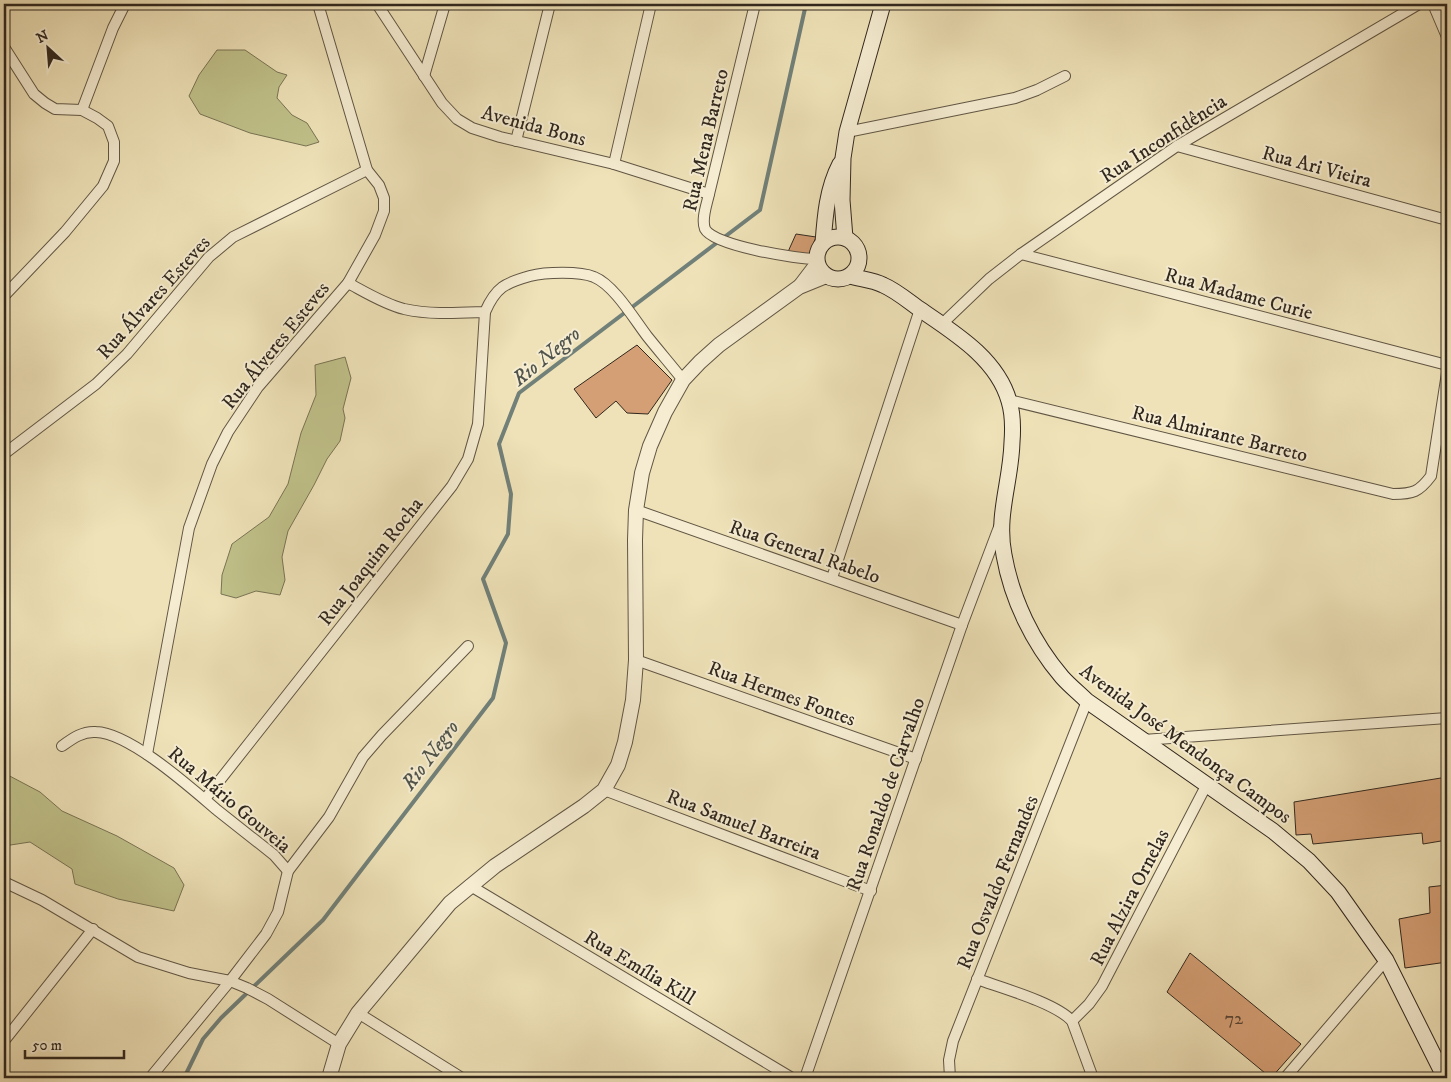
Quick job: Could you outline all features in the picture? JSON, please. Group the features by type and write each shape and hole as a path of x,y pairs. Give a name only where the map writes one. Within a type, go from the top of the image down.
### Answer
{"main road":[{"path":"845,238 842,200 843,158 847,132 884,4"},
{"path":"823,243 837,237 845,238 854,244 859,254 859,262 856,270 850,276 834,279 820,266 817,254 823,243 827,200 833,178 843,158"},
{"name":"Avenida José Mendonça Campos","path":"859,254 882,284 942,324 976,351 992,367 1009,400 1012,415 1012,444 1001,522 1004,555 1012,588 1029,628 1047,658 1064,679 1087,701 1273,831 1309,861 1338,892 1386,960 1445,1078"},
{"name":"Avenida José Mendonça Campos","path":"850,276 882,284"}],"street":[{"path":"82,110 113,28 125,4"},
{"name":"Rua Álveres Esteves","path":"147,754 188,536 212,464 228,432 258,387 348,283 375,235 384,211 384,198 379,185 367,170 318,4"},
{"name":"Avenida Bons","path":"377,4 442,104 457,119 472,128 516,141 614,164 709,194"},
{"path":"424,76 445,4"},
{"path":"516,141 550,4"},
{"path":"614,164 651,4"},
{"name":"Rua Mena Barreto","path":"755,4 709,194 704,220 705,228 715,237 736,244 820,266"},
{"name":"Rua Inconfidência","path":"942,324 989,279 1021,254 1177,146 1419,4"},
{"path":"1433,4 1447,37"},
{"path":"4,47 34,94 44,103 55,109 82,110 97,118 108,126 114,142 114,161 103,186 65,232 4,296"},
{"path":"847,132 1015,98 1037,90 1065,76"},
{"name":"Rua Ari Vieira","path":"1177,146 1447,220"},
{"name":"Rua Álvares Esteves","path":"4,454 96,384 127,354 208,256 233,237 367,170"},
{"name":"Rua Madame Curie","path":"1021,254 1447,365"},
{"path":"329,1078 339,1044 358,1013 450,903 469,885 584,806 604,790 618,765 625,742 633,700 636,660 634,540 636,510 642,473 650,446 665,412 683,380 719,345 799,287 820,266"},
{"path":"348,283 380,300 403,308 430,313 485,312 490,302 508,282 536,274 581,273 594,277 605,284 620,300 683,380"},
{"path":"832,578 920,309"},
{"name":"Rua Joaquim Rocha","path":"204,799 452,486 468,459 478,424 485,312"},
{"name":"Rua Almirante Barreto","path":"1009,400 1393,494 1410,494 1423,487 1431,476 1447,373"},
{"name":"Rua General Rabelo","path":"636,510 962,625"},
{"name":"Rua Ronaldo de Carvalho","path":"805,1078 962,625 1001,522"},
{"path":"288,871 329,817 363,757 468,646"},
{"name":"Rua Hermes Fontes","path":"636,660 916,759"},
{"name":"Rua Osvaldo Fernandes","path":"950,1078 949,1060 953,1041 1087,701"},
{"path":"1143,740 1447,718"},
{"name":"Rua Mário Gouveia","path":"62,746 85,732 98,732 120,739 147,754 274,855 288,871 278,912 266,934 150,1078"},
{"name":"Rua Alzira Ornelas","path":"1072,1021 1089,1004 1102,986 1207,784"},
{"name":"Rua Samuel Barreira","path":"604,790 871,891"},
{"path":"4,882 42,900 138,957 189,973 230,981 246,988 268,999 339,1044"},
{"name":"Rua Emília Kill","path":"469,885 792,1078"},
{"path":"4,1041 93,929"},
{"path":"1285,1078 1386,960"},
{"path":"977,979 1052,1007 1067,1015 1072,1021 1092,1078"},
{"path":"358,1013 462,1078"}],"green space":[{"path":"217,50 245,50 277,72 287,75 279,87 277,98 292,115 307,123 319,142 306,146 250,133 200,114 189,96 199,75"},
{"path":"345,357 351,378 343,409 345,418 340,441 327,459 288,531 282,557 285,580 280,595 256,591 236,598 221,594 222,575 232,544 269,517 288,484 301,433 316,395 315,365"},
{"path":"4,773 40,792 62,811 117,836 174,868 184,885 174,911 118,899 75,884 72,869 30,842 4,846"}],"building":[{"path":"796,234 816,237 809,255 787,254"},
{"path":"637,345 672,380 648,414 627,413 616,401 596,418 574,389"},
{"path":"1447,777 1447,840 1423,844 1422,833 1313,844 1311,834 1296,835 1294,802"},
{"path":"1447,885 1447,962 1405,968 1399,919 1430,913 1429,887"},
{"path":"1190,953 1301,1044 1271,1078 1167,992"}],"waterway":[{"name":"Rio Negro","path":"184,1078 203,1039 221,1018 323,920 493,698 506,643 483,579 508,534 511,494 499,444 519,393 760,210 806,4"}]}
